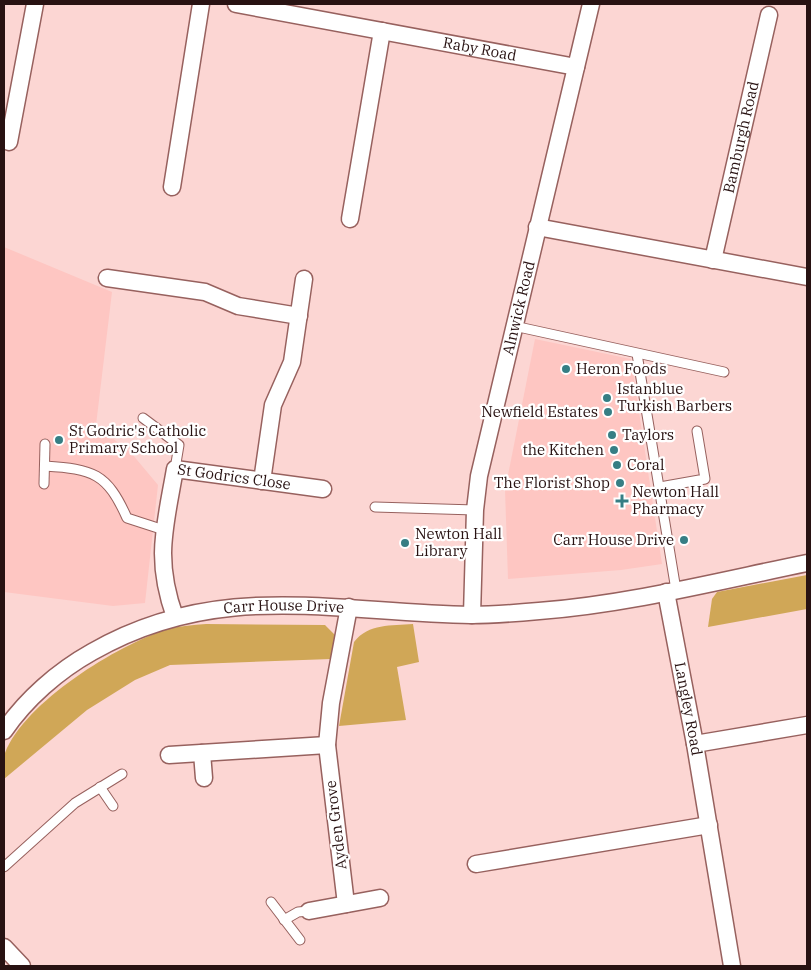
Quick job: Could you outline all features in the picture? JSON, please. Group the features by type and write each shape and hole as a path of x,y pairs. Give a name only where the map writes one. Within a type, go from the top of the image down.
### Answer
{"street":[{"path":"8,131 35,4"},
{"path":"172,187 201,4"},
{"name":"Raby Road","path":"236,4 576,67"},
{"name":"Alnwick Road","path":"472,615 475,510 479,476 591,4"},
{"name":"Bamburgh Road","path":"713,260 769,15"},
{"path":"350,219 382,31"},
{"path":"537,227 807,277"},
{"path":"107,278 205,292 238,306 299,316"},
{"path":"262,481 273,405 292,362 304,279"},
{"name":"St Godrics Close","path":"176,617 163,578 161,555 175,470 323,489"},
{"name":"Carr House Drive","path":"6,725 51,680 80,659 124,634 176,617 230,606 290,605 349,607 472,615 541,611 671,591 807,563"},
{"name":"Langley Road","path":"671,591 732,966"},
{"name":"Ayden Grove","path":"346,904 327,745 331,703 349,607"},
{"path":"695,744 807,725"},
{"path":"169,754 327,745"},
{"path":"202,753 204,778"},
{"path":"476,864 709,824"},
{"path":"309,911 380,898"},
{"path":"4,947 22,966"}],"lane":[{"path":"514,326 724,372"},
{"path":"637,354 660,487 671,591"},
{"path":"143,418 179,445 175,470"},
{"path":"660,487 705,479 697,431"},
{"path":"44,484 45,444"},
{"path":"45,466 71,468 99,476 116,494 127,518 164,530"},
{"path":"375,508 475,510"},
{"path":"4,867 75,803 122,774"},
{"path":"100,787 113,806"},
{"path":"271,902 300,940"},
{"path":"284,920 298,912 309,911"}],"shaded area":[{"name":"St Godric's Catholic Primary School","path":"4,247 112,292 96,425 132,454 158,485 145,603 113,606 4,592"},
{"path":"535,339 631,359 662,564 621,570 508,579 505,490"},
{"path":"807,575 807,609 708,627 712,599 717,592"},
{"path":"206,624 325,625 335,635 331,659 170,665 135,680 87,710 4,779 4,756 16,734 32,714 75,678 99,662 147,637 168,629"},
{"path":"413,624 419,662 397,667 406,720 339,726 354,642 366,631 373,628"}],"place":[{"name":"Heron Foods","path":"566,369"},
{"name":"Istanblue Turkish Barbers","path":"607,398"},
{"name":"Newfield Estates","path":"608,412"},
{"name":"Taylors","path":"612,435"},
{"name":"St Godric's Catholic Primary School","path":"59,440"},
{"name":"the Kitchen","path":"614,450"},
{"name":"Coral","path":"617,465"},
{"name":"The Florist Shop","path":"620,483"},
{"name":"Newton Hall Pharmacy","path":"622,501"},
{"name":"Carr House Drive","path":"684,540"},
{"name":"Newton Hall Library","path":"405,543"}]}
